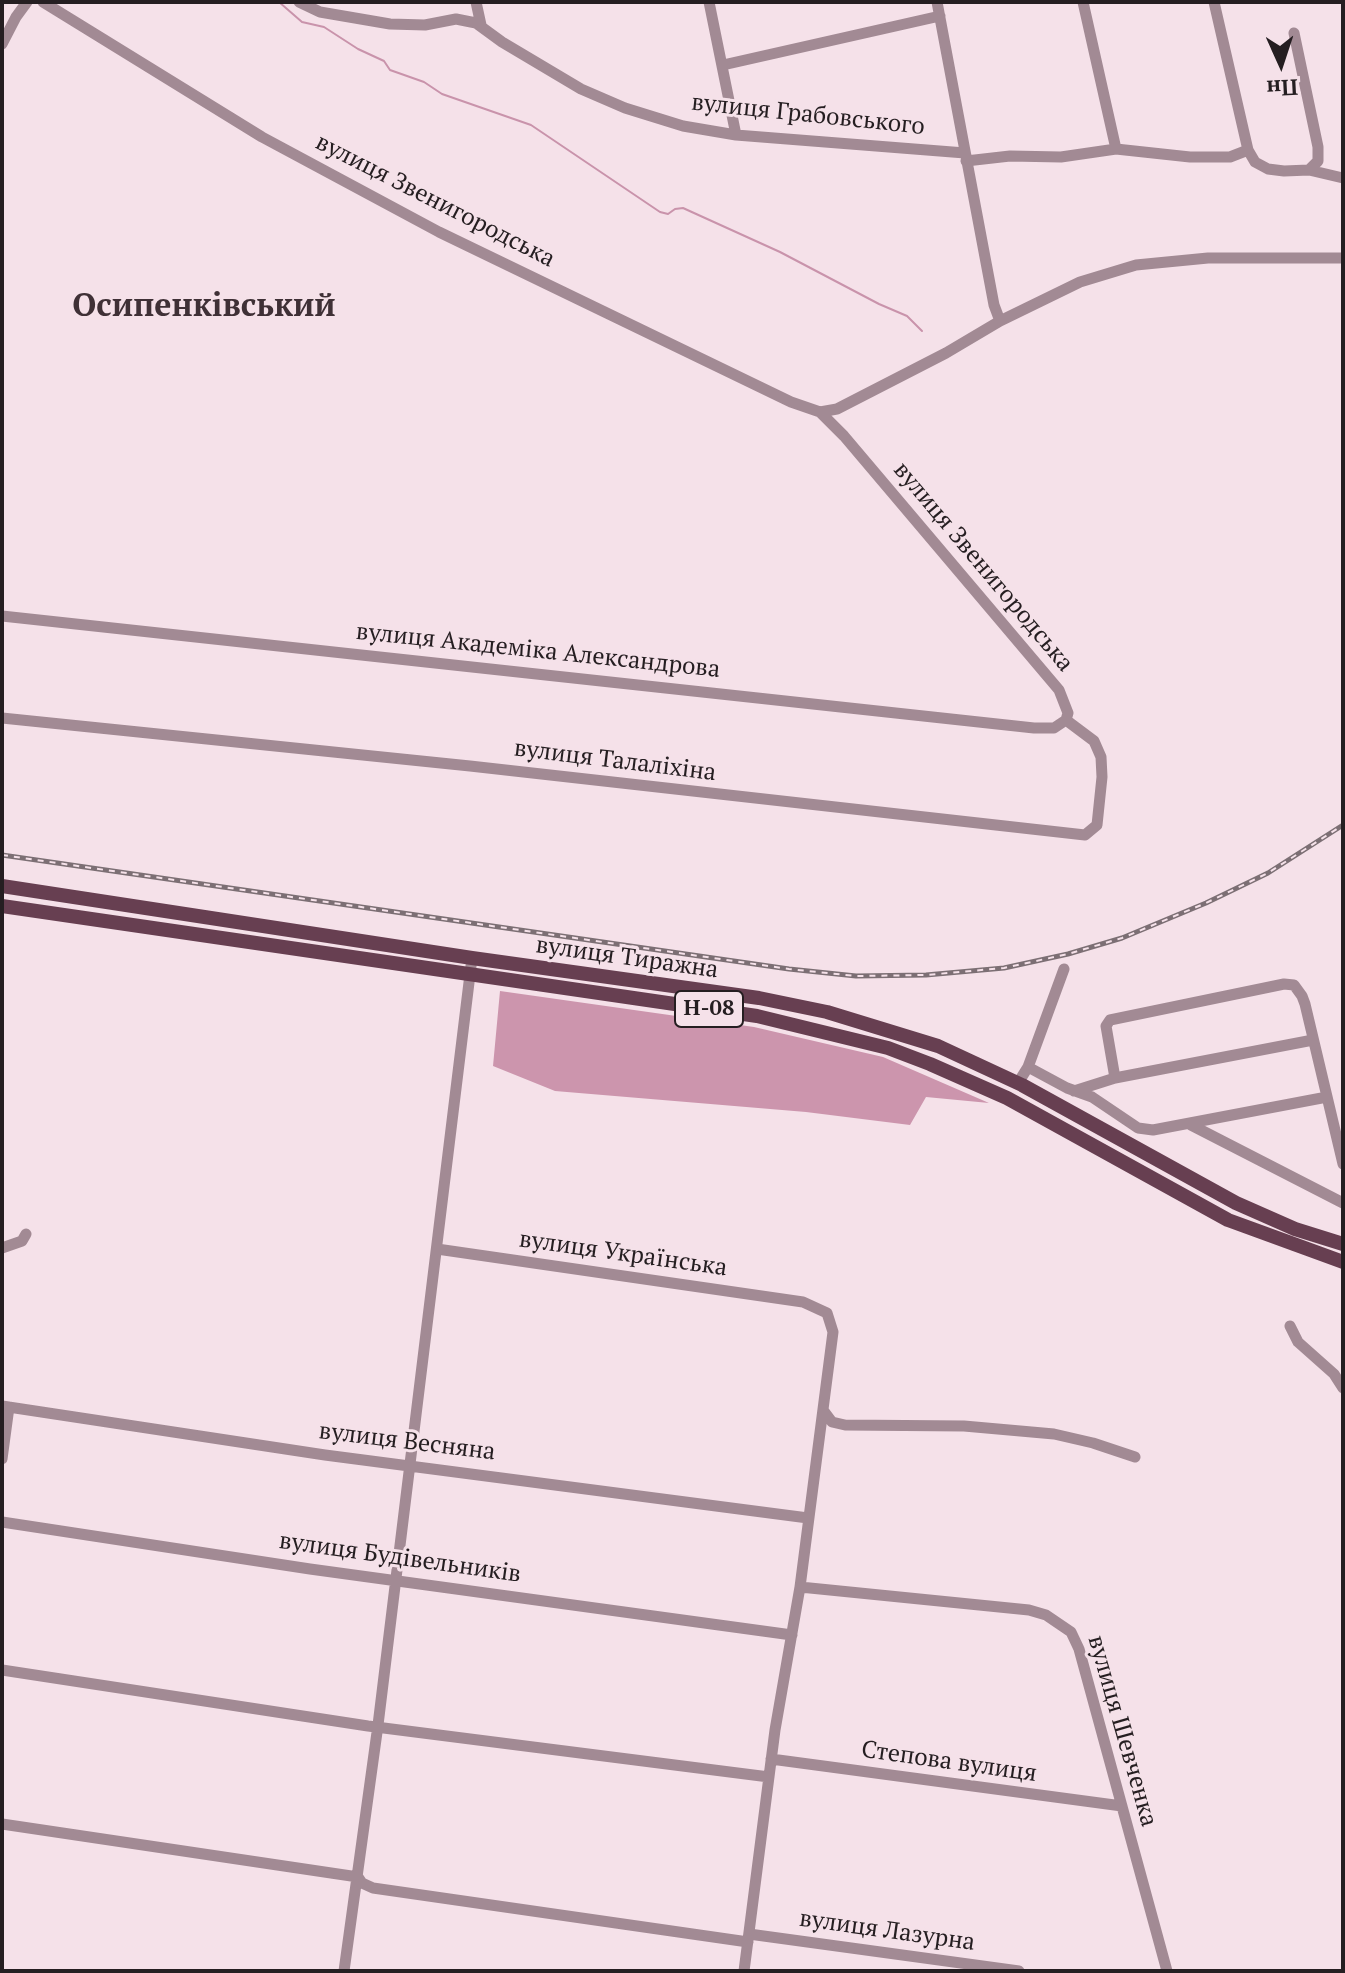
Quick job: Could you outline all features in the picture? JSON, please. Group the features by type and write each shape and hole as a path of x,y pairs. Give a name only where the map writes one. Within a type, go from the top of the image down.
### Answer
{"main road":[{"name":"вулиця Тиражна","path":"2,886 472,958 759,998 827,1012 938,1046 1018,1083 1236,1203 1295,1229 1343,1244"},
{"name":"вулиця Тиражна","path":"2,906 757,1016 888,1048 1007,1098 1228,1220 1343,1262"},
{"path":"1007,1098 1018,1083"}],"street":[{"path":"2,44 27,2"},
{"name":"вулиця Звенигородська","path":"43,2 262,137 439,232 791,402 820,412 1059,690 1068,713 1066,720"},
{"path":"299,2 320,12 390,24 425,25 456,19 481,25 476,2"},
{"path":"709,2 736,135"},
{"path":"937,2 994,305 1000,321"},
{"path":"1083,2 1116,149"},
{"path":"1214,2 1248,150 1255,162 1268,169 1309,170 1343,178"},
{"path":"723,65 940,16"},
{"name":"вулиця Грабовського","path":"481,25 515,50 581,89 608,101 668,122 736,135 965,157 1061,157 1116,149 1205,158 1230,157 1248,150"},
{"path":"1294,33 1319,152 1315,166 1309,170"},
{"path":"820,412 837,409 946,353 1000,321 1080,282 1136,265 1208,258 1343,258"},
{"name":"вулиця Академіка Александрова","path":"2,616 1034,728 1054,728 1066,720"},
{"name":"вулиця Талаліхіна","path":"2,718 470,766 1085,835 1097,825 1101,757 1094,741 1066,720"},
{"path":"344,1971 378,1725 472,958"},
{"path":"1018,1083 1028,1067 1064,969"},
{"path":"1115,1078 1106,1026 1110,1020 1280,984 1294,985 1302,996 1343,1164"},
{"path":"1074,1091 1115,1078 1313,1040"},
{"path":"1028,1067 1092,1097 1138,1128 1153,1130 1327,1097"},
{"path":"1191,1124 1343,1203"},
{"path":"2,1248 22,1241 26,1234"},
{"name":"вулиця Українська","path":"437,1249 803,1302 827,1313 833,1332 823,1410"},
{"path":"1290,1326 1298,1342 1334,1374 1343,1388"},
{"path":"2,1459 6,1406"},
{"name":"вулиця Весняна","path":"6,1406 325,1455 808,1518"},
{"path":"823,1410 832,1422 845,1425 964,1426 1054,1434 1135,1457"},
{"path":"744,1971 771,1759 800,1587 823,1410"},
{"name":"вулиця Будівельників","path":"2,1522 310,1569 792,1635"},
{"name":"вулиця Шевченка","path":"800,1587 1008,1607 1046,1615 1071,1632 1167,1971"},
{"path":"2,1670 378,1725 769,1777"},
{"name":"Степова вулиця","path":"771,1759 1122,1806"},
{"name":"вулиця Лазурна","path":"2,1824 358,1877 362,1883 373,1888 1019,1971"}],"shaded area":[{"path":"500,991 754,1027 883,1057 989,1103 926,1097 910,1125 806,1112 555,1091 493,1066"}],"waterway":[{"path":"279,2 302,22 324,27 384,61 390,70 424,82 442,94 531,125 660,212 668,214 683,208 780,252 907,316 922,331"}],"railway":[{"path":"2,855 789,969 856,976 926,975 1004,968 1122,938 1268,873 1343,825"}],"district":[{"name":"Осипенківський","path":"204,307"}]}
